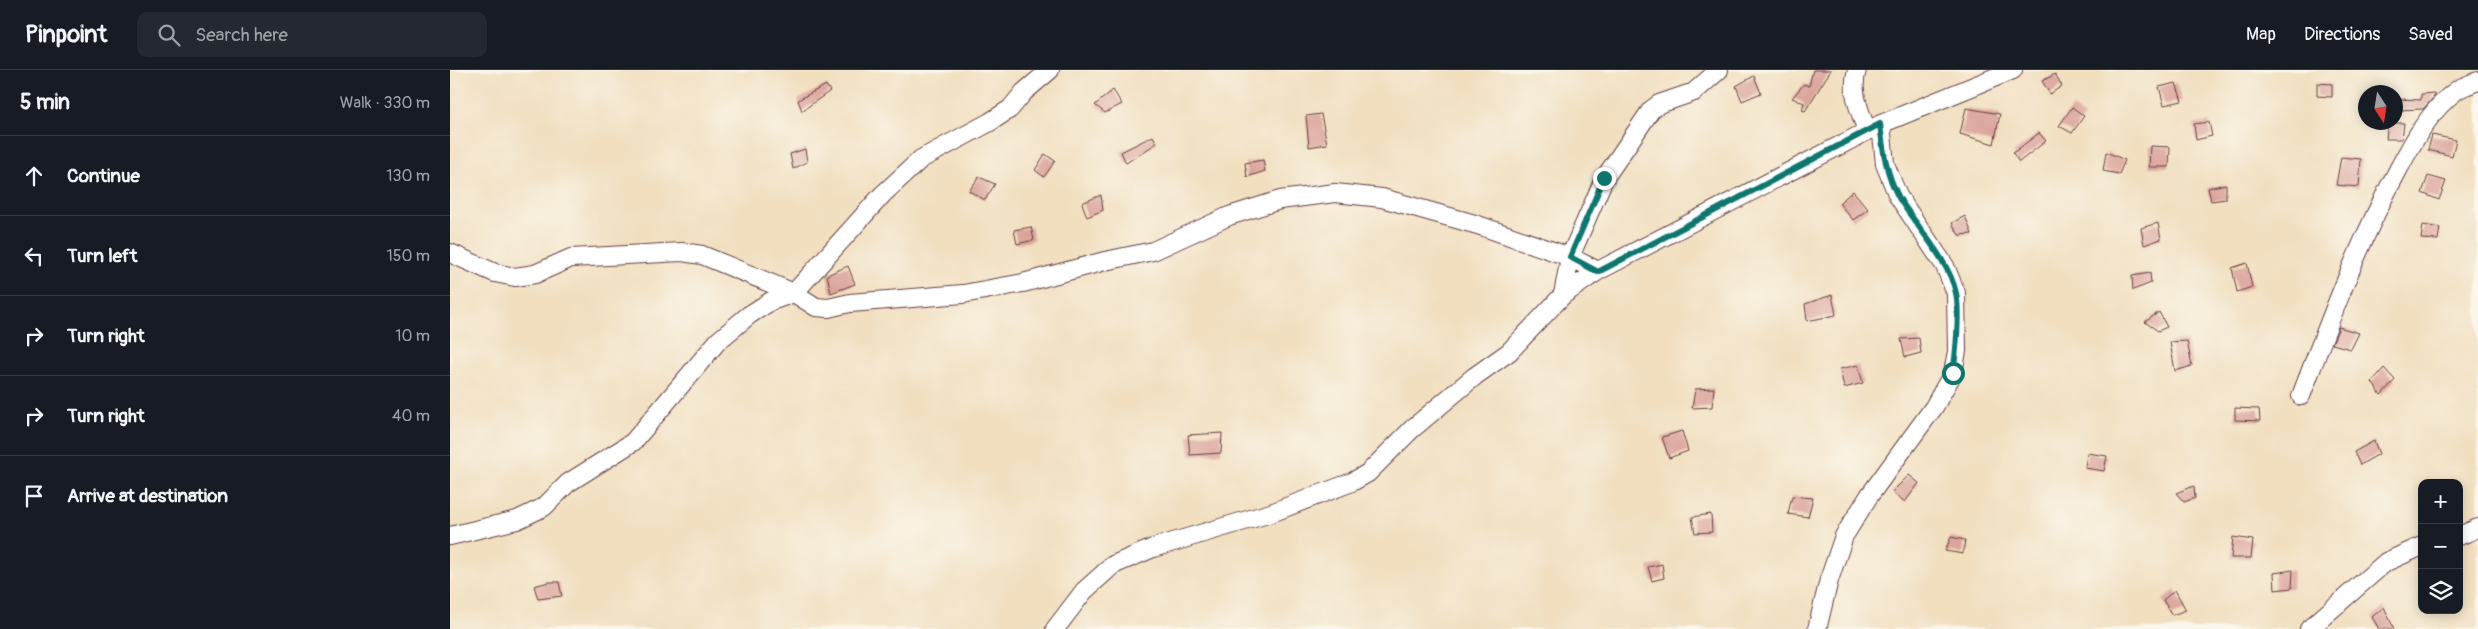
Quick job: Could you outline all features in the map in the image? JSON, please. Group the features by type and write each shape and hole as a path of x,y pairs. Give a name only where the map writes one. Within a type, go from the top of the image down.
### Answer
{"street":[{"path":"450,536 517,520 544,507 568,483 633,442 718,341 749,315 771,301 794,293 883,194 921,159 990,122 1010,109 1024,92 1050,70"},
{"path":"1563,295 1570,257 1604,178 1652,110 1659,104 1694,92 1719,70"},
{"path":"1817,629 1829,580 1844,536 1869,496 1934,407 1953,373 1957,351 1956,293 1945,266 1898,196 1885,164 1874,128 1855,97 1854,87 1857,70"},
{"path":"1055,629 1084,591 1113,566 1153,548 1271,514 1352,482 1368,473 1412,429 1475,376 1509,352 1563,295 1598,272 1874,128 2013,70"},
{"path":"2301,396 2333,310 2378,206 2419,131 2446,99 2459,88 2478,81"},
{"path":"450,253 495,273 515,277 535,274 571,258 682,252 702,255 794,293 816,307 828,308 850,303 963,294 1023,283 1105,260 1153,251 1230,216 1280,200 1335,194 1382,198 1478,225 1570,257 1598,272"},
{"path":"2463,534 2478,528"},
{"path":"2309,629 2386,562 2418,548"}],"building":[{"path":"1813,70 1831,70 1805,111 1802,110 1804,103 1792,98 1804,84 1809,86"},
{"path":"2055,74 2062,86 2050,94 2042,81"},
{"path":"1754,76 1761,93 1742,101 1736,86"},
{"path":"2176,83 2182,101 2164,105 2159,87"},
{"path":"2317,83 2332,84 2332,97 2317,96"},
{"path":"826,85 830,91 802,111 798,100"},
{"path":"1113,90 1122,104 1105,113 1095,105"},
{"path":"2434,93 2434,97 2423,109 2403,110 2403,99 2421,100 2421,94"},
{"path":"2072,107 2084,116 2072,133 2059,126"},
{"path":"1966,108 2000,114 1994,144 1960,134"},
{"path":"1321,114 1327,144 1309,147 1306,116"},
{"path":"2209,122 2212,136 2196,140 2194,124"},
{"path":"2404,123 2402,139 2386,139 2387,130 2403,130"},
{"path":"2039,133 2046,141 2019,162 2013,153"},
{"path":"2432,135 2456,140 2452,156 2428,150"},
{"path":"1153,136 1157,143 1126,163 1121,152"},
{"path":"2150,146 2170,147 2169,167 2149,167"},
{"path":"805,149 807,162 793,169 790,154"},
{"path":"2106,152 2125,160 2119,174 2103,171"},
{"path":"1045,154 1055,161 1044,177 1035,170"},
{"path":"2341,157 2361,159 2359,187 2336,185"},
{"path":"1263,160 1265,171 1247,177 1245,163"},
{"path":"2428,176 2446,181 2439,200 2422,193"},
{"path":"979,177 995,184 985,200 969,191"},
{"path":"2226,184 2226,199 2211,201 2208,188"},
{"path":"1853,191 1868,209 1853,220 1839,203"},
{"path":"1101,195 1103,210 1087,217 1082,203"},
{"path":"1965,216 1972,234 1959,235 1952,223"},
{"path":"2158,223 2161,239 2144,245 2141,228"},
{"path":"2423,225 2440,228 2438,240 2421,239"},
{"path":"1031,227 1034,240 1017,244 1014,230"},
{"path":"2247,263 2252,287 2237,292 2232,268"},
{"path":"848,266 855,284 831,293 827,275"},
{"path":"2150,273 2151,283 2133,290 2132,276"},
{"path":"1832,295 1836,315 1807,321 1805,304"},
{"path":"2159,312 2167,327 2158,331 2145,322"},
{"path":"2339,327 2359,333 2351,349 2332,344"},
{"path":"1919,338 1921,353 1905,357 1901,339"},
{"path":"2187,341 2192,366 2175,371 2170,342"},
{"path":"1858,365 1863,383 1844,388 1840,369"},
{"path":"2384,368 2395,380 2381,395 2372,382"},
{"path":"1714,388 1712,407 1692,408 1695,389"},
{"path":"2235,408 2259,409 2260,421 2235,420"},
{"path":"1682,431 1688,451 1669,458 1662,437"},
{"path":"1222,433 1221,453 1190,455 1188,435"},
{"path":"2374,441 2379,454 2360,465 2354,452"},
{"path":"2087,453 2107,456 2104,471 2085,468"},
{"path":"1909,475 1919,483 1905,502 1892,492"},
{"path":"2194,486 2195,498 2184,502 2176,493"},
{"path":"1792,496 1813,498 1808,517 1788,514"},
{"path":"1711,514 1712,532 1695,533 1692,517"},
{"path":"1951,537 1965,540 1963,554 1945,551"},
{"path":"2233,537 2253,540 2251,558 2231,558"},
{"path":"1662,564 1664,578 1652,581 1648,567"},
{"path":"2293,570 2292,588 2275,590 2274,573"},
{"path":"549,582 559,582 562,596 538,599 534,586"},
{"path":"2175,590 2186,610 2172,615 2163,600"},
{"path":"2384,607 2394,629 2379,629 2372,617"}],"route":[{"path":"1604,178 1570,257 1598,272 1880,124 1885,164 1898,196 1945,266 1956,293 1957,351 1953,373"}]}
